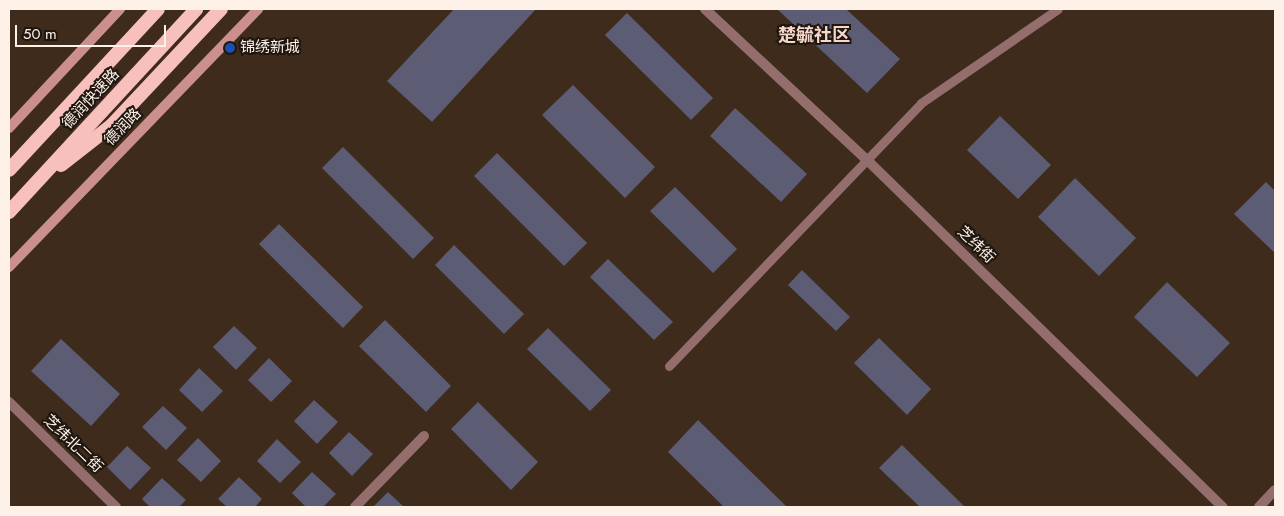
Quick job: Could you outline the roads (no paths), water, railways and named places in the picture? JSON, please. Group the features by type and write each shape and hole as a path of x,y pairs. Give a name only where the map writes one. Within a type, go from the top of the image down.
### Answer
{"highway":[{"name":"德润快速路","path":"9,170 158,9"},
{"name":"德润快速路","path":"9,212 196,9"},
{"path":"27,192 112,125 221,9"}],"main road":[{"path":"9,128 120,9"},
{"name":"德润路","path":"9,267 258,9"}],"street":[{"name":"芝纬街","path":"705,9 865,158 1223,507"},
{"name":"芝纬北二街","path":"9,402 116,507"},
{"path":"355,507 424,436"},
{"path":"1258,507 1275,490"}],"lane":[{"path":"668,366 865,158 921,103 1058,9"}],"place":[{"name":"锦绣新城","path":"230,48"}],"district":[{"name":"楚毓社区","path":"814,35"}]}
